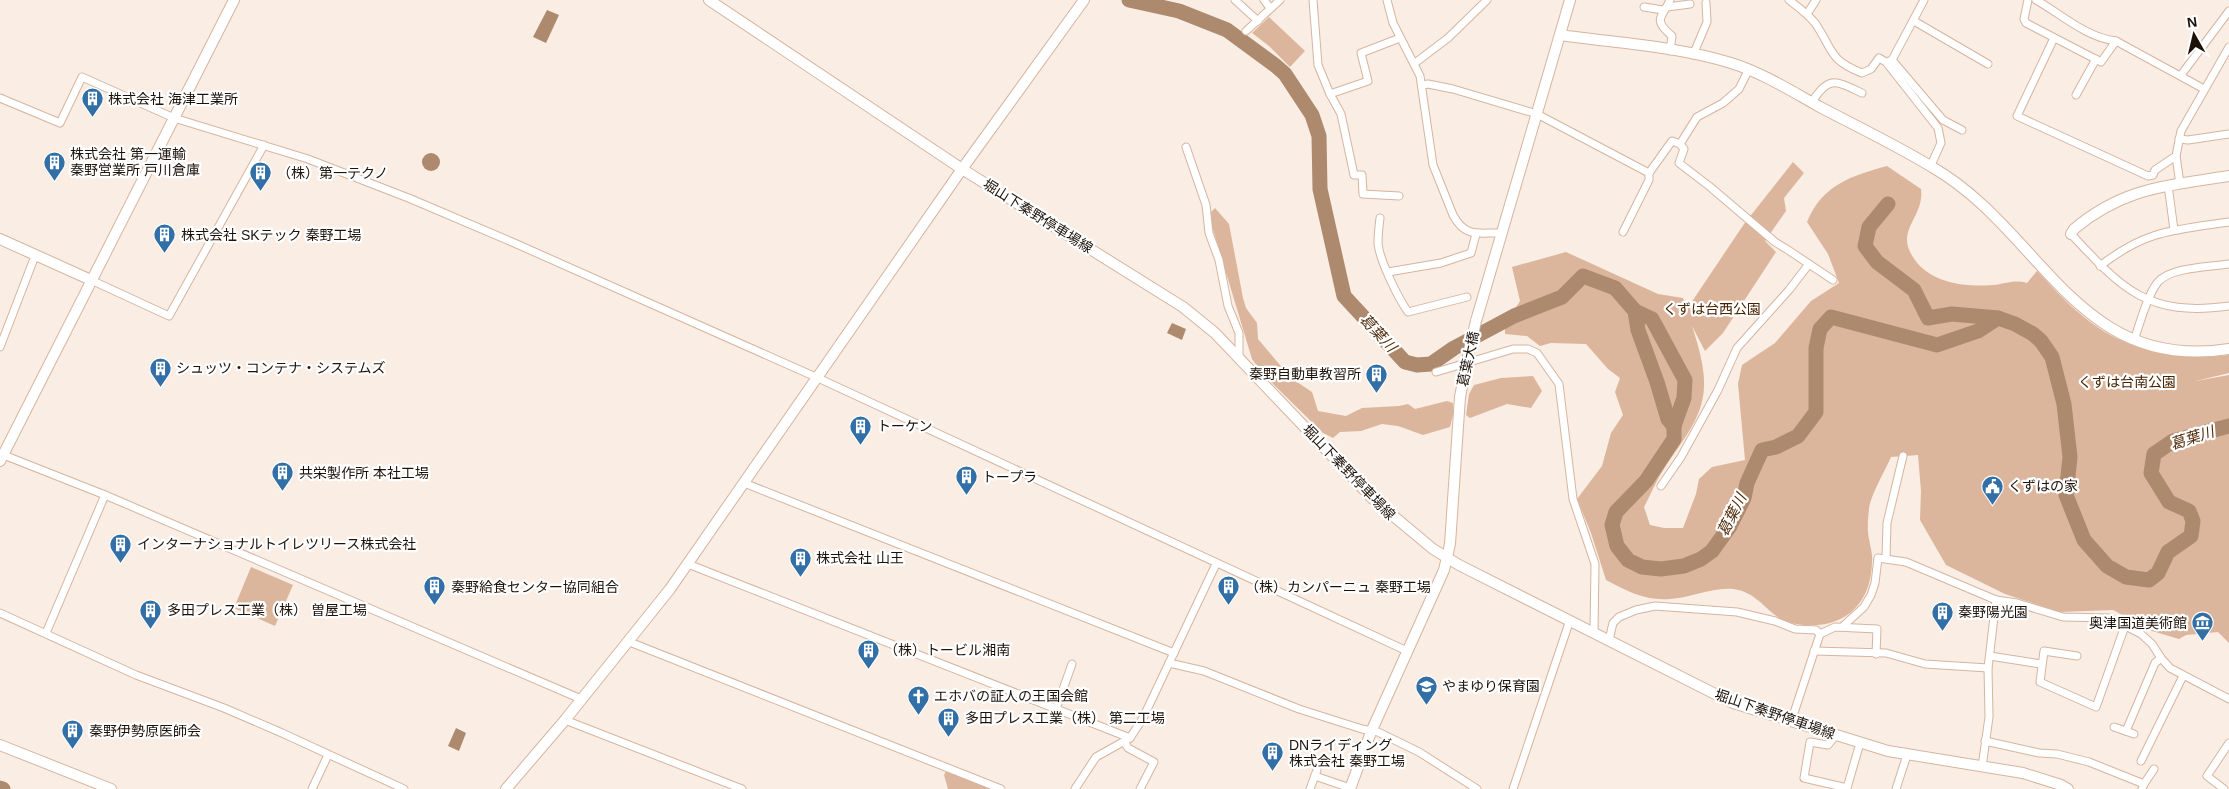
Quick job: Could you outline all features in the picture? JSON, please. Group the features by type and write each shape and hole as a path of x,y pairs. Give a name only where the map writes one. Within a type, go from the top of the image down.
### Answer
{"street":[{"path":"234,0 1,456 104,495 581,699"},
{"name":"堀山下秦野停車場線","path":"709,0 962,169 1183,307 1215,333 1373,500 1433,549 1712,694 1733,703 1791,722 1907,755 2036,776 2068,789"},
{"path":"1235,0 1258,21"},
{"path":"1264,0 1270,8"},
{"path":"1246,31 1280,0"},
{"path":"1313,0 1318,65 1341,114 1354,175 1362,175 1363,194 1399,196"},
{"path":"1387,0 1390,16 1400,38 1415,63 1423,86 1432,165 1456,222 1464,230 1476,234 1502,232"},
{"path":"1415,63 1448,38 1486,0"},
{"name":"葛葉大橋","path":"1350,788 1372,732 1444,570 1448,557 1460,397 1468,351 1570,0"},
{"path":"1789,0 1807,14 1819,30 1830,51 1840,61 1862,73 1871,69 1879,58 1889,61 1943,120 1962,130"},
{"path":"1807,14 1816,0"},
{"path":"1889,61 1914,21 1924,0"},
{"path":"2028,0 2024,19 2026,23 2101,62 2116,41"},
{"path":"2036,0 2058,12 2070,22 2106,40 2116,41 2180,74 2204,89"},
{"path":"506,789 581,699 688,564 1079,1"},
{"path":"1693,55 1707,22 1706,3"},
{"path":"1644,7 1690,4"},
{"path":"1667,5 1661,24 1672,36 1670,51"},
{"path":"2180,74 2229,11"},
{"path":"1914,21 1988,64"},
{"path":"1560,35 1693,55 1748,70 1812,102 1947,175 1976,198 2081,308 2114,331 2154,347 2178,351 2229,350"},
{"path":"1330,94 1368,81 1360,53 1400,38"},
{"path":"2054,38 2017,116 2148,176 2153,175 2155,170 2176,156"},
{"path":"2180,184 2176,156 2179,139 2204,89 2229,47"},
{"path":"2076,95 2096,59"},
{"path":"1889,61 1938,128 1941,143 1930,166"},
{"path":"1680,144 1697,117 1722,103 1739,89 1748,70"},
{"path":"0,98 60,123 82,77 174,118 308,159 454,217 818,378 1407,651"},
{"path":"1812,102 1823,86 1832,83 1844,84 1862,94"},
{"path":"1423,86 1428,84 1453,89 1537,114 1649,173"},
{"path":"2179,139 2188,140 2229,134"},
{"path":"1623,232 1649,180 1649,173 1672,141 1680,144 1684,149 1679,163 1774,242 1833,280"},
{"path":"0,239 169,316 264,145"},
{"path":"1186,146 1206,205 1209,233 1219,260 1228,306 1239,333 1239,358"},
{"path":"2229,176 2168,185 2139,192 2114,201 2083,222 2071,234 2115,280 2149,301 2186,309 2229,306"},
{"path":"2168,185 2174,230"},
{"path":"1380,218 1378,243 1381,256 1398,298 1408,312 1467,297"},
{"path":"2100,266 2133,242 2174,230 2229,222"},
{"path":"1388,272 1442,263 1471,253 1476,234"},
{"path":"0,347 35,256"},
{"path":"1661,486 1681,457 1718,390 1737,348 1789,290 1809,264"},
{"path":"2134,340 2158,282 2169,274 2229,264"},
{"path":"1436,372 1513,349 1528,348 1538,353 1559,384 1573,499 1595,564 1594,632"},
{"path":"1886,558 1887,523 1903,456"},
{"path":"744,483 1174,653"},
{"path":"46,633 104,495"},
{"path":"1842,627 1864,607 1875,583 1878,558 1886,558 1906,562 1996,600 2017,603 2063,617 2103,617 2125,626 2141,634 2152,644 2161,658 2183,676 2229,699"},
{"path":"688,564 1056,708 1127,739"},
{"path":"1075,789 1096,758 1127,739 1143,718 1216,564"},
{"path":"1982,767 1989,717 1988,668 1996,600"},
{"path":"1609,640 1612,623 1619,617 1636,610 1655,606 1737,612 1766,618 1794,629 1816,630 1820,634"},
{"path":"0,613 136,675 224,708 404,789"},
{"path":"1512,789 1570,620"},
{"path":"2077,656 2044,650 2040,682 2096,707 2125,626"},
{"path":"1791,722 1820,634 1836,627 1877,630 1876,654"},
{"path":"627,642 1001,789"},
{"path":"1814,651 1886,654 1925,664 1988,668"},
{"path":"1990,656 2041,664"},
{"path":"2126,731 2155,663 2161,658"},
{"path":"1169,663 1204,671 1307,712 1372,732 1378,732 1419,752 1468,787 1477,789"},
{"path":"1056,708 1072,664"},
{"path":"2141,761 2183,676"},
{"path":"564,720 742,789"},
{"path":"2114,727 2134,734"},
{"path":"1836,735 1828,745 1810,742 1804,778 1847,788 1860,742"},
{"path":"1127,739 1128,748 1154,762 1140,789"},
{"path":"1985,741 2089,762 2143,787 2154,769"},
{"path":"2224,789 2207,776 2229,743"},
{"path":"0,745 111,789"},
{"path":"312,789 328,755"},
{"path":"1896,789 1907,755"},
{"path":"1310,789 1316,773 1350,788"}],"green space":[{"path":"1269,17 1305,51 1290,67 1269,46 1252,33"},
{"path":"1793,162 1804,173 1784,198 1786,211 1765,241 1776,252 1723,333 1705,351 1692,326 1702,364 1703,399 1695,420 1661,474 1644,507 1650,525 1664,528 1683,528 1696,494 1699,479 1712,467 1745,460 1738,384 1742,365 1775,343 1811,301 1839,283 1828,254 1807,222 1813,209 1829,191 1839,184 1850,178 1887,166 1921,189 1920,203 1908,234 1907,243 1918,264 1934,276 1963,285 2027,283 2037,271 2085,318 2108,334 2124,342 2141,348 2176,355 2212,357 2229,355 2229,373 2196,381 2229,375 2229,643 2218,632 2186,635 2179,639 2152,631 2113,610 2060,612 2005,594 1946,565 1920,520 1921,491 1918,455 1891,457 1870,503 1868,532 1872,559 1870,579 1858,605 1837,621 1808,625 1784,621 1758,600 1742,591 1733,589 1661,599 1644,597 1606,580 1591,533 1577,499 1602,466 1611,433 1623,415 1615,392 1620,378 1608,369 1586,344 1551,343 1540,346 1527,336 1505,334 1505,325 1520,301 1512,267 1566,252 1658,294 1683,298 1687,309 1744,224"},
{"path":"1215,208 1229,224 1243,298 1246,308 1257,323 1258,339 1291,378 1312,392 1318,411 1346,416 1362,408 1408,404 1415,409 1447,401 1453,403 1450,427 1423,435 1398,426 1382,424 1361,431 1340,432 1333,438 1323,433 1263,374 1252,359 1212,226 1211,212"},
{"path":"1533,376 1542,391 1531,408 1507,404 1470,418 1466,415 1469,394 1474,385 1501,378"},
{"path":"251,567 293,585 275,626 234,608"},
{"path":"947,769 989,789 948,789 944,775"}],"shaded area":[{"path":"547,10 559,15 546,43 533,37"},
{"path":"431,153 437,156 440,162 437,168 431,171 425,168 422,162 425,156"},
{"path":"1172,323 1186,329 1182,340 1167,333"},
{"path":"456,728 466,733 459,751 448,746"}],"waterway":[{"name":"葛葉川","path":"1129,0 1179,11 1227,30 1285,74 1312,115 1319,136 1320,189 1344,296 1405,362 1417,365 1431,364 1454,348 1514,316 1562,297 1583,276 1615,288 1635,311 1638,330 1668,419 1674,426 1674,439 1646,481 1616,512 1612,525 1617,546 1628,560 1642,567 1661,569 1684,566 1701,559 1712,551 1730,526 1744,498 1747,483 1762,450 1776,447 1798,436 1816,412 1816,348 1820,329 1831,317 1937,345 1978,331 1998,318 2015,324 2041,341 2052,357 2064,404 2070,457 2066,495 2084,540 2107,566 2126,577 2149,580 2158,573 2168,552 2191,536 2193,521 2189,511 2169,502 2151,473 2154,454 2173,441 2229,426"},
{"path":"1888,204 1869,227 1865,246 1877,262 1914,290 1928,318 1952,314 1998,318"},
{"path":"1635,311 1652,319 1685,380 1684,398 1674,426"}],"place":[{"name":"株式会社 海津工業所","path":"92,118"},
{"name":"株式会社 第一運輸 秦野営業所 戸川倉庫","path":"54,181"},
{"name":"（株）第一テクノ","path":"261,192"},
{"name":"株式会社 SKテック 秦野工場","path":"165,254"},
{"name":"シュッツ・コンテナ・システムズ","path":"160,387"},
{"name":"秦野自動車教習所","path":"1377,393"},
{"name":"トーケン","path":"861,445"},
{"name":"共栄製作所 本社工場","path":"283,492"},
{"name":"トープラ","path":"966,496"},
{"name":"くずはの家","path":"1992,505"},
{"name":"インターナショナルトイレツリース株式会社","path":"121,563"},
{"name":"株式会社 山王","path":"800,577"},
{"name":"秦野給食センター協同組合","path":"435,606"},
{"name":"（株）カンパーニュ 秦野工場","path":"1229,606"},
{"name":"多田プレス工業（株） 曽屋工場","path":"151,629"},
{"name":"秦野陽光園","path":"1942,631"},
{"name":"奥津国道美術館","path":"2203,642"},
{"name":"（株）トービル湘南","path":"868,669"},
{"name":"やまゆり保育園","path":"1426,705"},
{"name":"エホバの証人の王国会館","path":"918,715"},
{"name":"多田プレス工業（株） 第二工場","path":"949,737"},
{"name":"秦野伊勢原医師会","path":"73,750"},
{"name":"DNライディング 株式会社 秦野工場","path":"1273,772"}],"park label":[{"name":"くずは台西公園","path":"1712,309"},
{"name":"くずは台南公園","path":"2127,382"}]}
